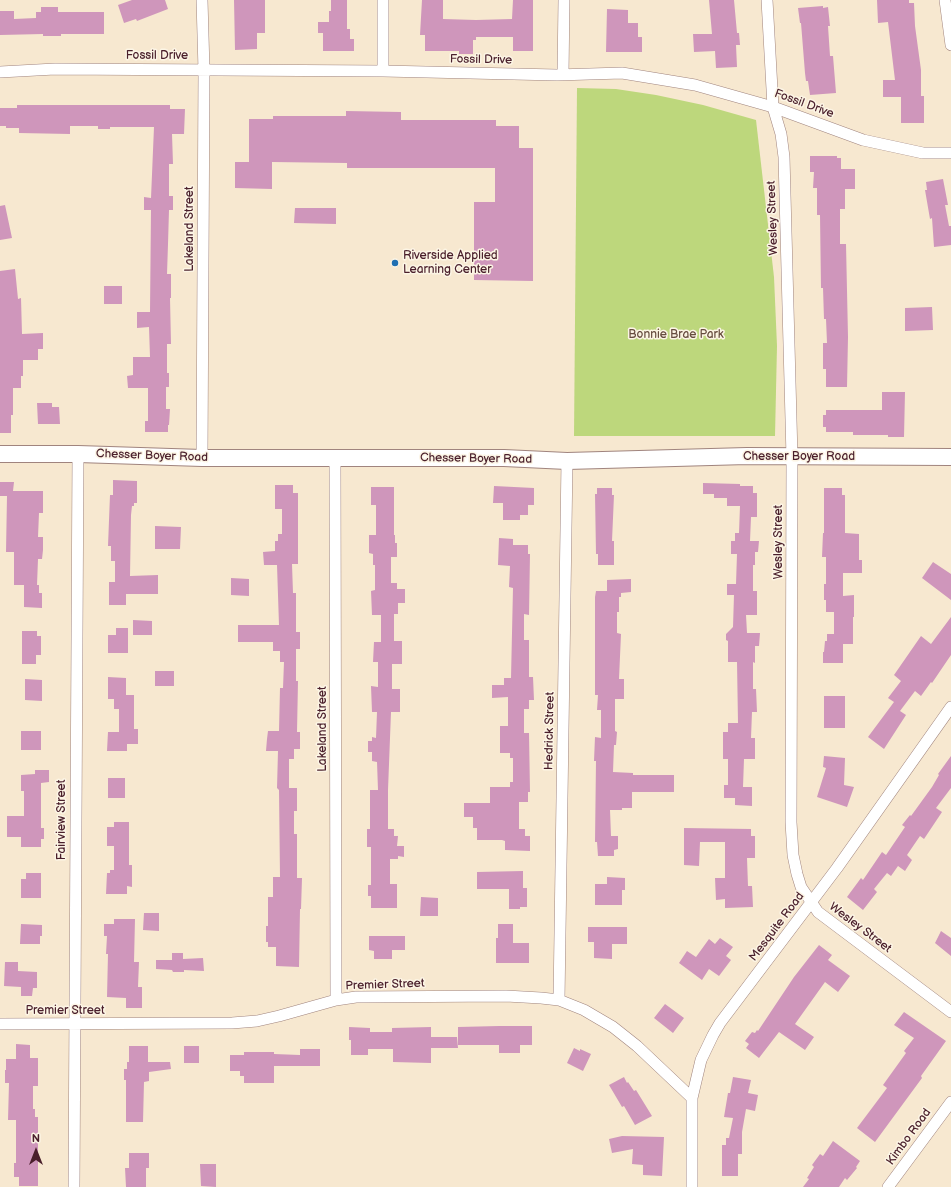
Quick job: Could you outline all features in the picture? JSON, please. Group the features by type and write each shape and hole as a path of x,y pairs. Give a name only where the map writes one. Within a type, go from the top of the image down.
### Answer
{"street":[{"name":"Lakeland Street","path":"202,0 204,70 202,458"},
{"path":"383,0 383,71"},
{"path":"563,75 564,0"},
{"name":"Wesley Street","path":"767,0 774,107 781,134 784,157 792,457 793,855 801,887 818,912 951,1012"},
{"path":"945,0 951,45"},
{"name":"Fossil Drive","path":"0,72 55,69 383,71 563,75 622,73 695,85 774,107 863,140 923,153 951,153"},
{"name":"Chesser Boyer Road","path":"0,454 78,454 202,458 504,458 567,462 747,456 951,457"},
{"name":"Fairview Street","path":"74,1187 78,454"},
{"name":"Lakeland Street","path":"335,458 336,1000"},
{"name":"Hedrick Street","path":"559,1000 567,462"},
{"name":"Mesquite Road","path":"692,1187 692,1098 701,1060 713,1035 720,1023 811,903 951,707"},
{"name":"Premier Street","path":"0,1024 232,1023 257,1021 336,1000 356,997 524,996 559,1000 584,1010 614,1027 637,1046 692,1098"},
{"name":"Kimbo Road","path":"888,1187 951,1102"}],"green space":[{"name":"Bonnie Brae Park","path":"577,88 616,89 656,95 703,105 756,120 774,277 777,346 775,436 574,436"}],"building":[{"path":"132,0 165,0 168,9 137,21 136,19 124,23 118,5"},
{"path":"234,0 265,0 265,33 257,33 257,49 235,50"},
{"path":"331,0 347,0 347,29 350,29 350,39 354,39 354,51 323,51 323,33 318,33 318,22 329,22"},
{"path":"422,0 443,0 443,19 476,20 512,19 513,0 533,0 533,51 513,51 513,37 476,37 476,40 473,40 473,54 459,54 459,51 425,51 425,35 420,35"},
{"path":"709,0 734,0 737,33 739,33 740,45 736,45 737,67 716,68 715,51 694,52 693,34 712,34"},
{"path":"877,0 909,0 909,3 914,3 915,26 921,70 921,96 924,96 924,123 901,123 901,97 883,97 883,80 895,80 888,22 878,23"},
{"path":"823,6 823,8 828,7 830,26 828,26 830,56 833,56 836,93 810,95 808,81 806,81 801,23 798,8"},
{"path":"41,7 58,7 58,12 104,12 104,34 61,34 61,36 43,36 43,34 0,35 0,11 14,11 14,19 36,18 36,12 41,12"},
{"path":"607,9 628,10 628,23 638,23 638,37 642,37 642,52 606,52"},
{"path":"17,105 170,105 170,109 185,109 184,134 172,134 173,164 169,164 169,196 173,196 173,210 169,210 167,274 171,274 171,344 167,344 167,373 169,373 169,387 166,387 166,409 170,409 168,432 145,432 145,421 148,421 148,388 128,388 127,376 133,375 133,357 150,357 149,327 137,328 137,312 150,312 151,210 144,210 144,197 151,198 154,127 110,127 110,129 98,129 98,126 70,126 70,134 19,133 19,128 6,128 6,126 0,126 0,108 17,108"},
{"path":"346,111 401,112 401,120 496,120 496,126 519,126 519,148 533,148 533,281 474,280 474,202 495,202 495,168 347,168 347,163 272,162 272,189 235,188 235,162 249,162 249,119 273,119 273,116 346,116"},
{"path":"810,156 837,156 837,158 841,158 841,169 855,169 855,189 845,189 845,209 840,209 840,244 846,244 848,337 847,387 826,387 826,369 823,369 823,343 827,343 826,319 824,319 823,288 821,288 820,215 817,215 817,188 813,188 814,172 810,172"},
{"path":"943,179 948,205 945,205 949,226 951,226 951,245 934,247 932,218 930,219 925,190 927,190 926,182"},
{"path":"5,205 12,238 0,240 0,206"},
{"path":"295,208 336,208 336,224 294,223"},
{"path":"15,269 18,299 21,298 22,334 43,333 43,349 38,349 38,360 23,360 21,388 13,388 11,433 0,433 0,271"},
{"path":"104,286 122,286 122,304 104,304"},
{"path":"932,307 933,330 905,331 905,308"},
{"path":"882,392 905,392 904,437 888,437 888,435 853,435 853,432 826,432 826,427 823,427 823,415 826,415 826,410 882,410"},
{"path":"37,403 52,403 52,407 59,407 60,424 38,424"},
{"path":"113,480 137,481 137,503 134,503 134,506 132,506 131,515 130,576 158,575 158,594 126,594 126,605 109,605 109,582 115,582 115,561 111,561 111,546 108,546 110,495 113,495"},
{"path":"0,482 14,482 13,491 43,491 43,513 39,513 38,537 43,537 43,550 42,559 38,559 37,585 39,585 39,593 42,593 42,608 24,607 24,585 14,585 14,552 6,552 7,496 0,496"},
{"path":"703,483 740,484 740,486 753,486 753,493 757,493 757,517 751,517 750,541 759,541 758,552 755,552 755,565 753,565 753,591 757,591 757,615 746,615 747,633 760,633 759,646 755,646 755,663 753,662 753,689 756,689 757,712 752,712 751,738 755,738 755,759 744,759 743,787 752,787 752,806 735,805 735,798 724,798 724,785 728,785 728,759 723,759 723,732 728,732 728,723 738,723 737,662 728,662 728,641 726,640 726,634 733,627 734,595 727,595 727,584 736,584 737,554 731,554 731,541 735,541 735,533 739,533 740,506 727,506 727,498 714,498 714,494 703,494"},
{"path":"275,485 293,485 293,493 298,493 298,564 292,564 293,593 296,593 296,632 300,632 300,649 296,649 296,681 298,681 297,732 300,732 300,749 294,749 294,759 289,759 289,788 297,788 297,811 294,811 294,834 297,834 297,878 302,878 299,967 276,966 276,947 268,947 268,942 266,942 266,926 268,926 268,897 273,897 273,877 280,877 279,790 277,788 278,751 266,751 268,731 279,731 280,688 283,688 284,662 280,662 280,651 273,651 273,642 238,642 238,625 279,625 277,565 264,565 263,552 275,551 275,541 278,541 278,534 282,534 282,509 275,509"},
{"path":"494,486 534,488 534,505 528,505 528,515 520,515 520,520 503,520 503,503 493,503"},
{"path":"371,487 394,487 394,535 395,543 397,543 397,557 391,557 391,583 397,583 397,589 405,589 405,603 398,603 398,614 394,614 394,641 402,641 402,664 392,664 392,689 400,689 400,712 391,712 388,790 388,829 394,829 394,836 398,836 397,846 404,846 404,857 398,856 398,859 390,859 390,884 397,884 397,908 371,908 371,896 368,896 368,885 371,885 371,847 367,847 367,829 370,829 370,790 378,790 377,762 372,761 372,752 368,752 368,741 372,741 372,737 376,738 377,712 372,712 371,686 378,687 378,662 373,662 374,642 381,642 381,615 372,615 371,591 375,590 375,565 373,565 373,554 369,553 369,535 376,535 376,505 371,505"},
{"path":"597,488 612,488 612,495 614,495 612,541 614,541 614,565 598,565 598,554 596,554 595,494 597,494"},
{"path":"824,488 842,488 842,495 845,495 845,533 859,534 859,560 862,560 862,573 843,573 843,596 854,595 854,617 853,644 843,644 843,663 823,663 823,652 825,641 827,641 827,634 834,634 834,612 826,612 826,600 824,600 824,584 826,584 826,557 822,557 824,533"},
{"path":"155,526 181,527 180,549 155,549"},
{"path":"499,538 513,539 513,545 528,545 528,554 530,554 529,615 524,614 524,640 529,640 529,677 533,677 534,700 529,700 529,709 524,709 524,733 529,733 530,792 528,792 528,802 519,802 519,829 525,829 525,836 530,836 530,851 505,850 505,841 502,840 477,840 477,828 473,828 473,817 464,817 464,803 490,803 490,787 510,787 510,782 513,782 513,758 510,758 510,753 500,753 500,726 508,726 508,697 492,698 492,685 504,685 504,678 511,678 513,588 509,587 510,566 498,565"},
{"path":"933,562 951,574 951,600 922,578"},
{"path":"231,578 249,579 249,596 231,595"},
{"path":"631,579 631,592 621,593 621,597 619,597 619,612 617,612 617,633 621,634 619,679 624,679 624,699 615,699 615,731 617,732 616,745 614,745 613,772 633,773 633,775 674,775 674,792 632,792 632,808 610,810 611,836 618,836 618,849 614,850 614,856 598,856 597,842 595,842 596,761 594,761 595,737 601,738 601,710 597,710 598,695 595,695 595,597 596,591 607,591 607,580"},
{"path":"951,617 951,655 932,683 931,682 921,696 915,691 900,711 906,715 884,749 868,737 894,702 888,698 901,681 894,675 921,636 931,644"},
{"path":"133,620 152,621 152,635 133,635"},
{"path":"116,628 128,628 128,653 108,653 108,635 116,635"},
{"path":"22,631 37,631 37,636 41,636 41,655 36,655 36,664 22,664"},
{"path":"155,671 174,671 174,686 155,686"},
{"path":"108,677 126,678 126,695 134,695 134,729 138,729 138,744 127,744 127,751 107,751 108,732 119,732 119,709 114,709 114,699 108,699"},
{"path":"25,679 42,680 42,701 25,700"},
{"path":"824,696 845,696 845,728 824,728"},
{"path":"21,731 41,731 41,750 21,750"},
{"path":"824,756 845,758 844,785 854,787 847,807 817,797 826,768 823,767"},
{"path":"951,756 951,788 936,808 942,812 924,839 920,836 907,855 912,860 905,871 898,866 891,876 887,873 874,889 877,892 863,910 847,897 861,878 863,880 882,852 886,855 905,827 902,825 910,815 911,816 932,787 939,775 938,774"},
{"path":"35,770 49,770 49,782 41,783 41,828 44,828 44,839 41,839 41,847 21,847 21,837 7,837 7,816 24,816 24,791 21,791 21,775 35,774"},
{"path":"108,778 125,778 125,798 108,798"},
{"path":"114,822 129,822 129,865 132,865 132,887 127,886 127,894 106,894 107,873 110,873 110,870 114,870 114,846 107,846 107,827 114,827"},
{"path":"684,828 751,829 751,836 755,836 755,858 747,858 748,886 752,886 753,907 725,908 725,899 716,900 715,878 725,878 725,842 700,842 699,866 684,865"},
{"path":"523,871 523,888 527,888 527,907 520,907 520,909 509,909 509,889 477,889 477,872"},
{"path":"26,873 41,873 41,898 21,898 21,879 26,879"},
{"path":"607,877 625,878 625,890 622,890 622,905 595,905 595,884 607,884"},
{"path":"421,897 438,898 438,916 420,916"},
{"path":"144,913 159,913 159,931 143,930"},
{"path":"114,919 135,919 134,962 139,962 138,987 142,987 142,1008 126,1008 126,998 107,997 108,954 106,954 107,936 104,936 104,924 114,924"},
{"path":"21,924 42,925 40,944 20,944"},
{"path":"498,924 513,924 513,943 529,943 529,963 496,963 496,938 498,938"},
{"path":"588,927 627,927 627,944 612,944 612,959 594,958 594,942 588,942"},
{"path":"941,931 951,938 951,956 935,943"},
{"path":"369,936 405,936 405,950 392,950 392,959 374,959 374,951 369,950"},
{"path":"720,938 733,947 726,956 731,960 719,976 709,969 702,980 679,963 687,951 696,957 709,939 715,944"},
{"path":"819,945 832,955 828,960 850,976 838,992 825,982 795,1024 814,1037 805,1050 779,1032 759,1058 746,1048 749,1044 745,1041 752,1032 755,1033 757,1030 758,1031 794,977"},
{"path":"172,953 183,953 183,959 203,958 204,971 184,970 184,972 173,972 172,970 156,969 156,960 172,960"},
{"path":"5,962 18,962 18,971 37,972 37,988 33,988 32,996 21,996 21,987 4,986"},
{"path":"665,1004 684,1018 673,1033 654,1018"},
{"path":"904,1012 946,1041 921,1076 922,1078 875,1142 857,1128 887,1088 883,1085 906,1053 904,1051 914,1038 894,1025"},
{"path":"532,1026 532,1045 520,1045 520,1053 499,1053 499,1045 458,1045 458,1027"},
{"path":"349,1027 370,1028 370,1032 392,1032 392,1028 431,1027 431,1037 457,1037 458,1048 431,1048 431,1063 393,1062 393,1049 368,1049 368,1055 351,1055"},
{"path":"16,1044 30,1045 30,1058 38,1058 38,1086 33,1086 33,1109 35,1109 35,1117 38,1117 38,1186 19,1186 19,1177 14,1177 14,1163 16,1163 16,1120 8,1120 9,1083 5,1083 5,1070 6,1059 16,1059"},
{"path":"129,1046 148,1046 148,1062 170,1062 171,1069 149,1072 149,1081 144,1082 143,1122 126,1122 126,1080 124,1080 124,1069 127,1069 127,1062 129,1062"},
{"path":"184,1046 199,1046 199,1063 184,1063"},
{"path":"574,1048 591,1054 583,1071 567,1063"},
{"path":"300,1049 320,1049 320,1066 274,1066 274,1083 244,1083 244,1076 240,1076 240,1071 230,1071 230,1055 244,1055 244,1052 274,1052 274,1054 300,1055"},
{"path":"624,1077 634,1091 636,1090 652,1116 635,1125 609,1085"},
{"path":"733,1077 751,1080 748,1093 758,1095 755,1111 746,1109 742,1132 742,1154 738,1154 738,1176 722,1176 722,1145 726,1145 726,1138 729,1138 733,1118 724,1117 728,1093 730,1093"},
{"path":"622,1136 664,1137 662,1176 643,1175 643,1165 632,1164 633,1149 612,1153 609,1139"},
{"path":"833,1141 860,1161 856,1167 857,1168 847,1180 845,1178 839,1187 803,1187 809,1179 807,1178 814,1167 812,1165 820,1154 823,1156"},
{"path":"129,1153 149,1153 149,1168 146,1168 146,1187 126,1187 125,1168 129,1168"},
{"path":"200,1164 216,1164 216,1187 201,1186"}],"place":[{"name":"Riverside Applied Learning Center","path":"395,263"}]}
